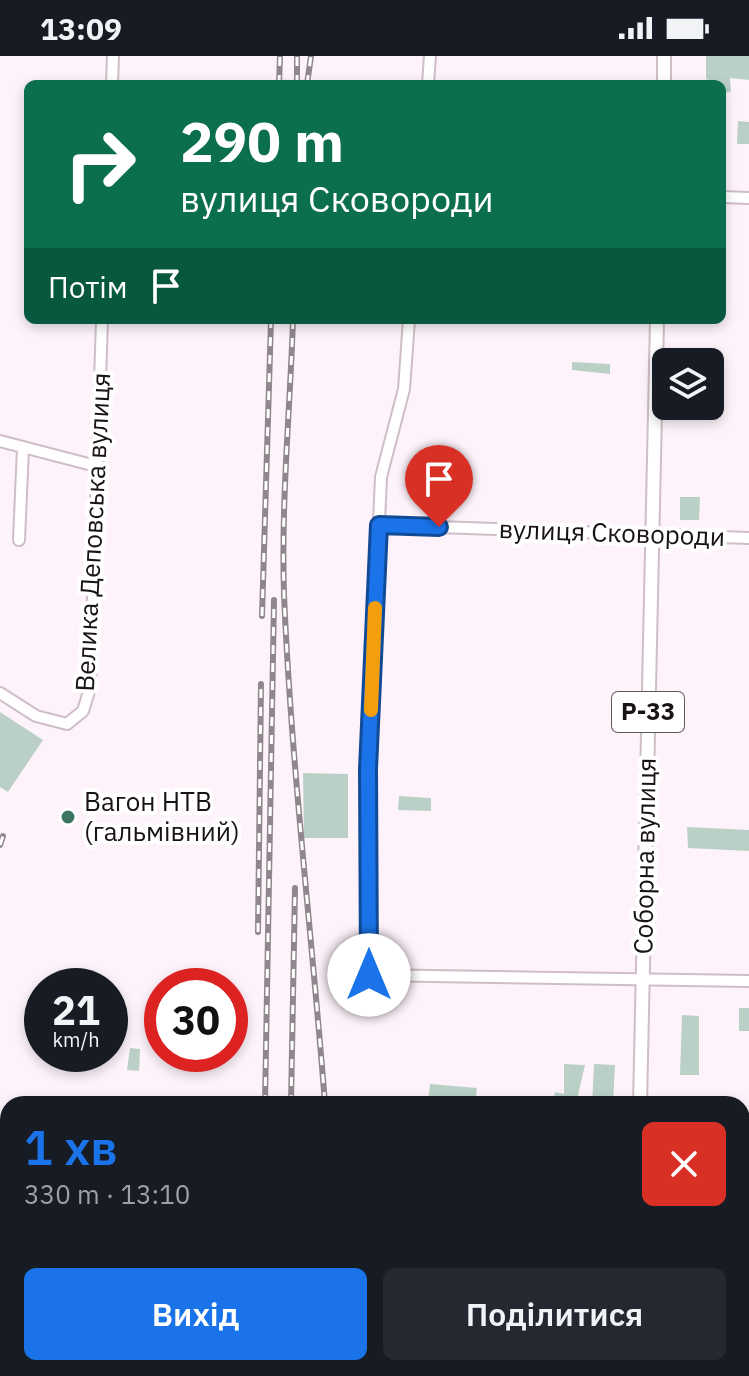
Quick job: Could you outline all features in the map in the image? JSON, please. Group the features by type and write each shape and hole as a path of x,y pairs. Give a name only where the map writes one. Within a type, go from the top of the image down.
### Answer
{"main road":[{"path":"664,56 664,80"},
{"name":"Соборна вулиця","path":"640,1096 657,324"}],"street":[{"path":"112,80 113,56"},
{"path":"428,80 430,56"},
{"path":"726,197 749,198"},
{"name":"Велика Деповська вулиця","path":"0,693 36,716 67,724 83,711 90,688 102,324"},
{"path":"409,324 404,389 381,477 368,769 369,975 749,981"},
{"path":"0,441 96,466"},
{"path":"19,540 23,448"},
{"name":"вулиця Сковороди","path":"379,525 749,538"}],"building":[{"path":"706,56 749,56 749,80 730,78 731,92 726,93 726,80 706,79"},
{"path":"738,121 749,122 749,144 737,144"},
{"path":"572,362 610,364 610,374 572,370"},
{"path":"680,497 700,497 699,520 680,520"},
{"path":"0,712 43,740 8,792 0,787"},
{"path":"303,773 348,774 348,838 304,838"},
{"path":"399,796 431,798 431,811 398,810"},
{"path":"687,827 749,830 749,851 688,848"},
{"path":"739,1008 749,1008 749,1031 739,1031"},
{"path":"682,1015 699,1016 699,1075 680,1075"},
{"path":"130,1048 140,1049 139,1071 128,1070"},
{"path":"564,1064 585,1065 578,1096 554,1096 555,1092 564,1094"},
{"path":"594,1064 615,1065 613,1096 592,1096"},
{"path":"430,1084 477,1088 476,1096 429,1096"}],"railway":[{"path":"279,80 280,56"},
{"path":"297,56 297,80"},
{"path":"308,80 311,56"},
{"path":"262,616 271,324"},
{"path":"293,324 284,594 324,1096"},
{"path":"265,1096 274,600"},
{"path":"258,932 261,684"},
{"path":"0,845 3,836"},
{"path":"291,1096 295,888"}],"slow traffic":[{"path":"371,710 375,608"}],"place":[{"name":"Вагон НТВ (гальмівний)","path":"68,817"}],"route":[{"path":"369,975 368,769 379,525 439,527"}]}
